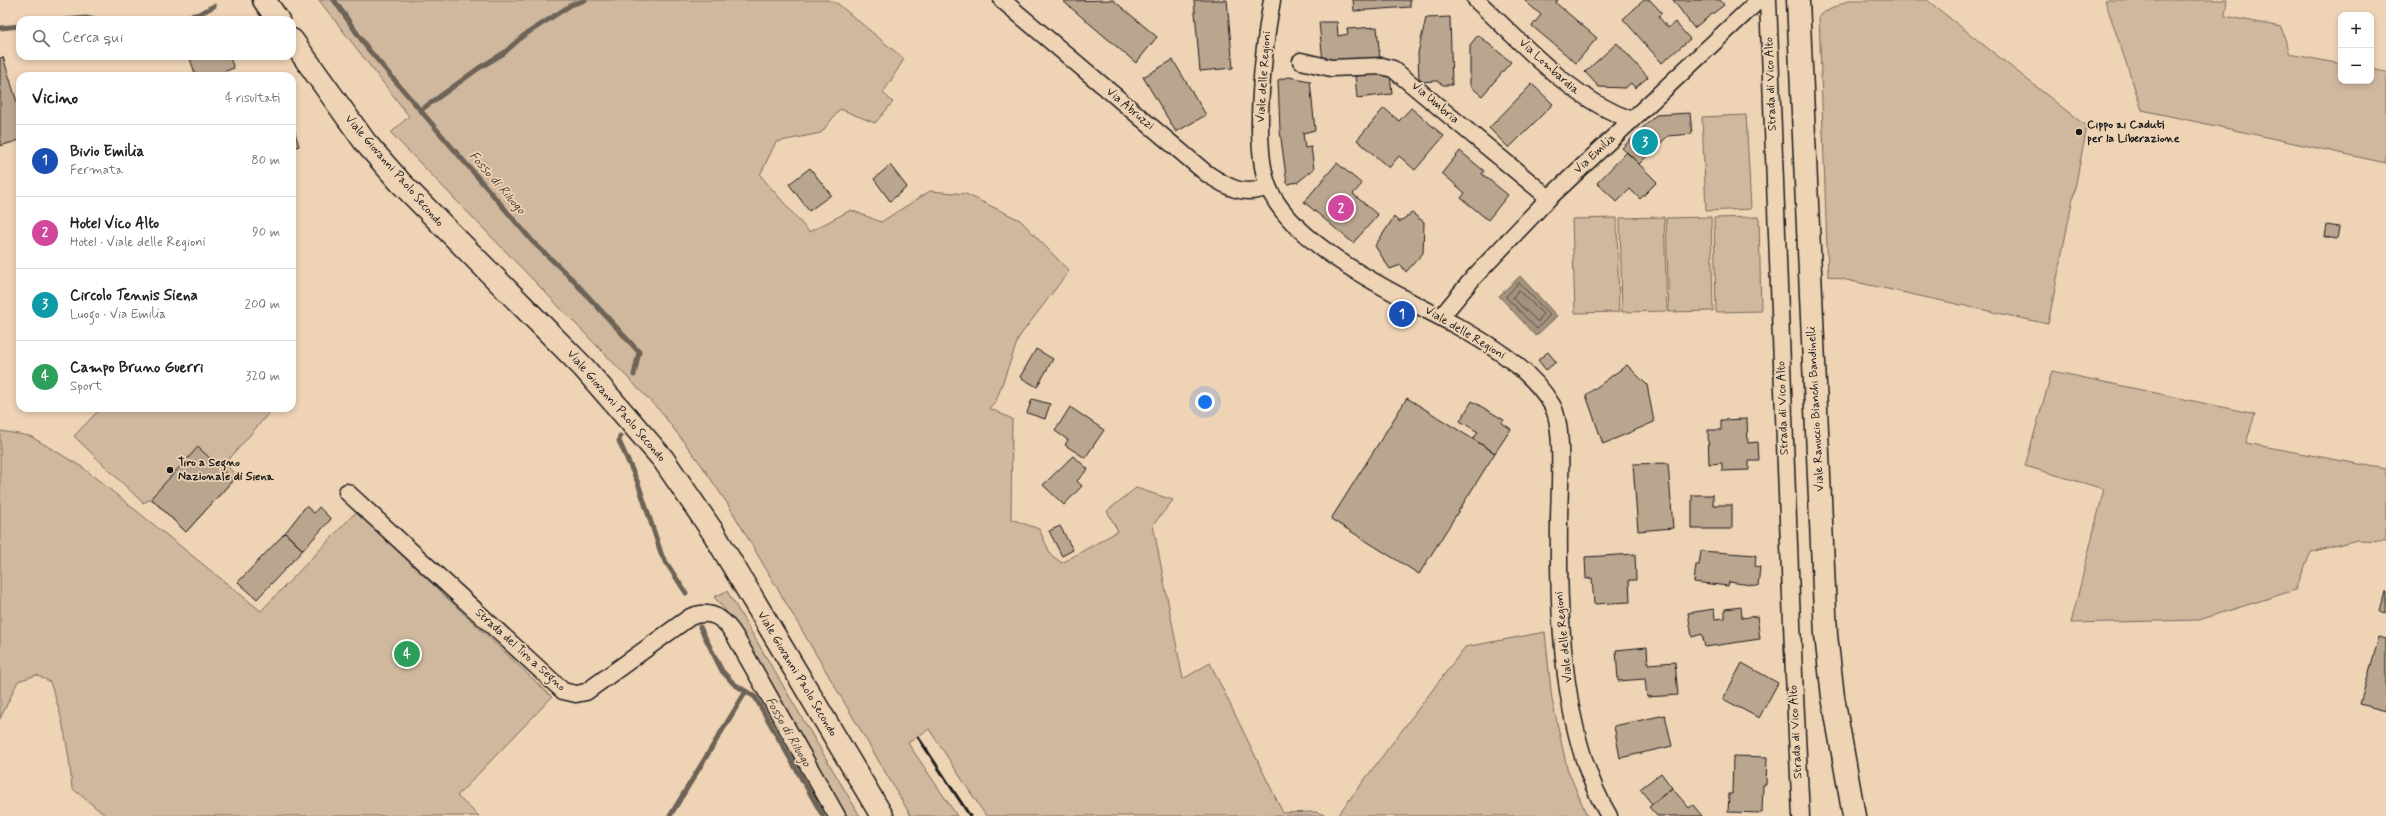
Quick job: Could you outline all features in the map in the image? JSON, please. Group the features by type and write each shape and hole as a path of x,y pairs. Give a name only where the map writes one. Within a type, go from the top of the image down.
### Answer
{"main road":[{"path":"264,0 275,16"},
{"name":"Viale Ranuccio Bianchi Bandinelli","path":"1798,0 1826,635 1833,697 1854,816"},
{"name":"Viale Giovanni Paolo Secondo","path":"296,46 365,142 400,182 584,368 663,459 713,532 882,816"}],"street":[{"name":"Via Abruzzi","path":"1002,0 1206,173 1240,191 1252,192 1268,187"},
{"path":"1266,0 1268,21"},
{"name":"Viale delle Regioni","path":"1272,0 1268,21 1260,111 1262,159 1268,187 1287,217 1321,246 1379,284 1441,317 1490,346 1525,372 1543,391 1556,414 1559,441 1559,591 1566,668 1584,755 1594,788 1609,816"},
{"name":"Via Lombardia","path":"1476,0 1578,93 1604,109 1632,120"},
{"name":"Via Emilia","path":"1441,317 1474,277 1549,198 1759,0"},
{"name":"Strada di Vico Alto","path":"1768,0 1794,675 1801,816"},
{"name":"Via Umbria","path":"1301,61 1331,68 1382,66 1393,70 1549,198"},
{"name":"Strada del Tiro a Segno","path":"347,492 563,691 576,694 586,692 690,617 704,613 720,617 735,636 837,816"}],"shaded area":[{"path":"319,0 829,0 838,4 904,59 883,93 893,102 875,123 840,109 821,133 776,142 760,175 809,232 851,210 881,222 930,191 966,194 1020,220 1069,271 1019,337 996,401 989,408 1012,419 1011,519 1039,529 1051,555 1062,563 1118,531 1107,511 1136,488 1173,500 1153,525 1183,679 1210,663 1283,813 1316,812 1327,816 986,816 929,729 908,743 957,816 911,816 729,506 700,463 661,412 391,133 409,116"},
{"path":"1849,0 1927,0 2087,127 2048,324 1828,276 1819,15"},
{"path":"2105,0 2227,0 2225,16 2281,27 2290,54 2338,63 2338,84 2374,84 2374,70 2386,72 2386,163 2142,110"},
{"path":"1746,115 1751,209 1706,211 1702,117"},
{"path":"1664,217 1667,311 1622,312 1620,218"},
{"path":"1711,217 1713,311 1669,312 1666,218"},
{"path":"1759,217 1761,311 1716,312 1714,218"},
{"path":"1617,218 1619,312 1575,313 1572,219"},
{"path":"2052,371 2255,414 2246,443 2386,469 2386,541 2357,540 2311,552 2295,590 2199,620 2071,623 2104,489 2025,466"},
{"name":"Tiro a Segno Nazionale di Siena","path":"97,412 270,412 225,464 237,476 186,532 151,499 143,503 74,436"},
{"path":"0,431 30,436 82,467 261,611 356,512 552,697 457,796 479,816 106,816 72,788 65,734 50,682 37,675 18,681 0,719"},
{"path":"727,591 860,816 847,816 725,610 714,597"},
{"path":"1545,632 1552,700 1567,768 1587,816 1337,816 1465,647"}],"water":[{"path":"1520,276 1557,316 1536,336 1499,296"}],"building":[{"path":"1113,0 1157,37 1136,63 1063,1"},
{"path":"1194,0 1227,0 1233,68 1200,71"},
{"path":"1353,0 1410,0 1410,7 1354,11"},
{"path":"1524,0 1558,0 1556,3 1597,38 1576,63 1532,26 1541,15"},
{"path":"1644,0 1650,0 1662,13 1658,16 1668,28 1675,22 1690,39 1662,63 1623,19"},
{"path":"1673,0 1720,0 1724,5 1694,28"},
{"path":"1450,17 1452,85 1443,85 1437,81 1419,82 1418,53 1426,18"},
{"path":"1319,22 1337,22 1338,36 1348,34 1347,29 1377,27 1380,60 1323,62"},
{"path":"1478,35 1511,62 1482,96 1470,86 1470,45"},
{"path":"1617,43 1648,77 1635,88 1631,83 1625,88 1599,87 1585,72"},
{"path":"3,57 16,99 16,141 0,146 0,58"},
{"path":"190,60 231,60 234,68 223,72 195,72"},
{"path":"1173,60 1206,115 1176,132 1143,77"},
{"path":"1390,73 1392,94 1357,98 1355,76"},
{"path":"1289,77 1310,81 1315,130 1303,133 1305,148 1311,147 1314,169 1298,182 1287,184 1280,131 1278,80"},
{"path":"1532,84 1553,104 1509,148 1489,128"},
{"path":"1384,108 1399,121 1411,108 1444,136 1415,170 1399,156 1389,168 1357,140"},
{"path":"1690,113 1692,134 1668,136 1639,164 1622,148 1656,115"},
{"path":"296,136 299,146 296,147"},
{"path":"1460,151 1484,171 1482,174 1508,195 1488,220 1461,198 1465,193 1442,173"},
{"path":"1627,152 1657,182 1640,199 1630,189 1617,202 1597,183"},
{"path":"1337,163 1362,184 1353,194 1378,215 1353,243 1304,202"},
{"path":"890,165 907,187 890,201 874,179"},
{"path":"810,168 831,195 809,211 789,184"},
{"path":"1412,213 1424,222 1423,253 1406,272 1401,265 1390,269 1375,246 1394,217 1399,222"},
{"path":"2327,225 2339,227 2337,239 2325,237"},
{"path":"1036,349 1053,359 1037,387 1020,377"},
{"path":"1548,352 1556,362 1546,370 1538,360"},
{"path":"1627,365 1647,385 1654,422 1603,444 1586,395"},
{"path":"1407,398 1495,453 1419,574 1331,519"},
{"path":"1032,399 1050,404 1045,419 1027,413"},
{"path":"1472,401 1504,420 1502,423 1511,429 1495,453 1473,439 1478,432 1460,421"},
{"path":"1070,407 1104,430 1085,458 1065,445 1068,440 1055,431"},
{"path":"1747,419 1748,443 1758,442 1759,461 1749,461 1749,470 1722,471 1722,463 1709,464 1708,430 1721,430 1721,420"},
{"path":"198,447 233,480 186,532 151,498"},
{"path":"1073,456 1088,469 1077,481 1082,486 1064,505 1043,485"},
{"path":"1668,463 1673,528 1638,531 1633,464"},
{"path":"1692,495 1713,495 1713,505 1732,505 1732,529 1692,529"},
{"path":"306,506 314,513 319,507 331,519 303,550 285,533"},
{"path":"1060,526 1073,550 1062,556 1049,531"},
{"path":"285,533 303,550 257,599 238,582"},
{"path":"1701,551 1756,555 1755,566 1760,567 1758,586 1729,582 1728,586 1694,582 1696,565 1699,565"},
{"path":"1635,554 1636,580 1629,580 1630,602 1594,604 1592,578 1586,579 1585,557"},
{"path":"2386,592 2386,613 2380,611"},
{"path":"1741,607 1742,618 1757,616 1760,639 1705,647 1702,634 1692,637 1688,613 1714,609 1715,619 1725,618 1725,609"},
{"path":"2379,637 2386,639 2386,711 2360,704"},
{"path":"1647,647 1648,664 1675,662 1678,695 1647,697 1645,679 1618,681 1616,650"},
{"path":"1742,663 1778,683 1759,718 1723,699"},
{"path":"1665,715 1672,746 1620,758 1614,726"},
{"path":"1733,756 1767,757 1766,785 1763,785 1762,813 1728,812 1729,794 1732,794"},
{"path":"1661,773 1672,788 1652,804 1640,789"},
{"path":"1672,788 1689,808 1693,805 1702,816 1657,816 1649,807"}],"waterway":[{"name":"Fosso di Riluogo","path":"334,0 368,49 533,242 572,279 639,352 634,375"},
{"path":"421,110 479,68 504,53 523,36 571,5 585,0"},
{"path":"190,16 199,14 214,6"},
{"path":"0,28 16,26"},
{"name":"Fosso di Riluogo","path":"620,436 619,441 638,483 662,556 686,593"},
{"name":"Fosso di Riluogo","path":"700,627 722,671 734,684 755,697 823,816"},
{"path":"670,816 745,693"}],"railway":[{"path":"918,737 970,816"}],"place":[{"name":"Cippo ai Caduti per la Liberazione","path":"2079,132"},
{"name":"Circolo Tennis Siena","path":"1645,142"},
{"name":"Hotel Vico Alto","path":"1341,208"},
{"name":"Bivio Emilia","path":"1402,314"},
{"name":"Tiro a Segno Nazionale di Siena","path":"170,470"},
{"name":"Campo Bruno Guerri","path":"407,654"}]}
